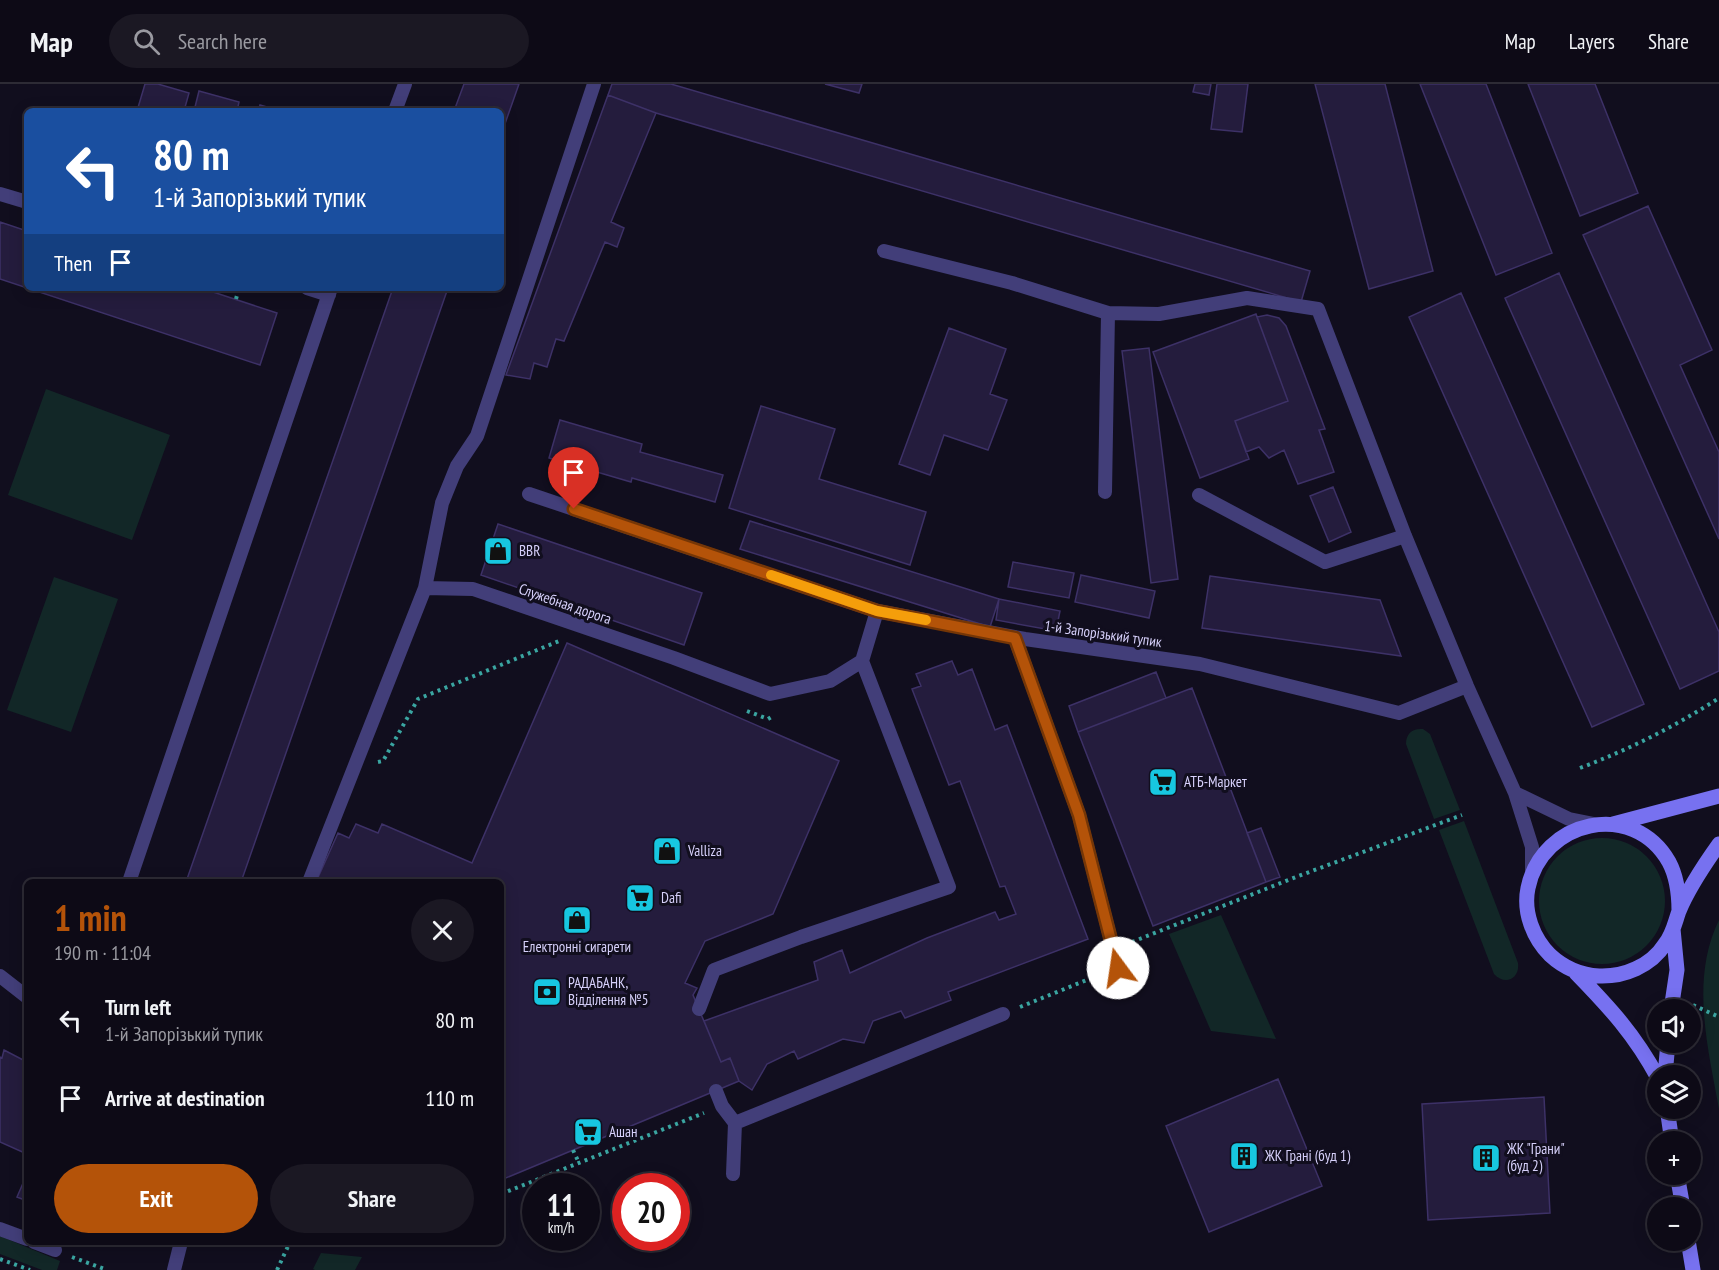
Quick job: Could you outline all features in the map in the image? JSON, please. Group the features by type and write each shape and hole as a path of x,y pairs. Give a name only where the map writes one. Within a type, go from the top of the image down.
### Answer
{"main road":[{"path":"1614,825 1719,796"},
{"path":"1679,910 1675,877 1668,861 1645,837 1630,829 1614,825 1594,824 1574,830 1557,840 1543,854 1532,871 1527,891 1527,910 1532,930 1542,947 1557,962 1574,971 1591,976 1608,977 1624,974 1654,957 1665,944 1679,910 1700,871 1719,844"},
{"path":"1673,929 1677,970 1673,999"},
{"path":"1574,971 1618,1016 1651,1065"},
{"path":"1690,1251 1693,1270"}],"lane":[{"path":"396,108 405,84"},
{"path":"310,879 425,588 442,503 457,466 477,436 594,84"},
{"path":"0,194 24,201"},
{"path":"884,251 1012,283 1108,313 1159,314 1247,298 1318,309 1405,536 1467,686 1515,793 1532,847 1532,871"},
{"path":"130,879 330,291"},
{"path":"1105,492 1108,313"},
{"name":"1-й Запорізький тупик","path":"529,494 877,611 1015,638 1200,664 1399,713 1467,686"},
{"path":"1199,495 1325,562 1405,536"},
{"name":"Служебная дорога","path":"425,588 473,589 674,658 770,694 830,681 862,661"},
{"path":"699,1009 714,970 801,937 949,887 862,661 877,611"},
{"path":"1015,638 1079,815 1118,968"},
{"path":"1515,793 1569,819 1594,824"},
{"path":"0,976 24,995"},
{"path":"735,1123 1002,1014"},
{"path":"716,1091 722,1106 735,1123 733,1174"},
{"path":"0,1228 24,1238"},
{"path":"42,1245 55,1250"},
{"path":"174,1270 180,1245"}],"path":[{"path":"236,299 239,291"},
{"path":"356,765 383,761 418,699 566,638"},
{"path":"1580,768 1610,757 1679,724 1719,698"},
{"path":"746,710 768,719 777,714"},
{"path":"1157,932 1398,838 1462,816"},
{"path":"1002,1014 1118,968"},
{"path":"1701,1009 1719,1017"},
{"path":"504,1193 722,1106"},
{"path":"573,1150 579,1163"},
{"path":"277,1270 289,1245"},
{"path":"55,1250 107,1270"},
{"path":"0,1259 30,1270"}],"green space":[{"path":"46,389 170,435 132,540 8,495"},
{"path":"54,577 118,599 71,732 7,710"},
{"path":"1423,729 1430,734 1460,810 1434,819 1406,744 1410,732"},
{"path":"1464,821 1518,963 1517,973 1511,979 1503,980 1494,974 1439,830"},
{"path":"1602,838 1626,843 1646,857 1660,877 1665,901 1660,925 1646,945 1626,959 1602,964 1578,959 1558,945 1544,925 1539,901 1544,877 1558,857 1578,843"},
{"path":"1221,915 1276,1039 1211,1031 1169,934"},
{"path":"1719,920 1719,1109 1710,1062 1703,990 1710,943"},
{"path":"0,1236 60,1261 57,1270 42,1270 0,1254"},
{"path":"321,1253 362,1257 355,1270 315,1270 313,1269"}],"building":[{"path":"145,84 158,84 189,93 185,108 138,108"},
{"path":"464,84 519,84 504,126 504,108 455,108"},
{"path":"612,84 671,84 1310,271 1301,302 656,113 608,95"},
{"path":"825,84 862,84 859,93"},
{"path":"1195,84 1211,84 1209,95 1193,92"},
{"path":"1217,84 1248,84 1242,132 1211,129"},
{"path":"1315,84 1385,84 1433,271 1369,289"},
{"path":"1420,84 1486,84 1552,253 1496,275"},
{"path":"1528,84 1595,84 1638,193 1580,216"},
{"path":"199,91 239,102 238,108 195,108"},
{"path":"608,95 656,113 611,222 624,228 617,247 605,242 564,341 556,339 547,367 534,363 530,379 506,375"},
{"path":"1648,206 1712,350 1680,365 1719,452 1719,539 1583,235"},
{"path":"0,222 24,230 24,287 0,279"},
{"path":"1559,273 1719,632 1719,671 1680,689 1505,298"},
{"path":"36,291 210,291 277,313 260,365"},
{"path":"392,291 447,291 242,879 187,879"},
{"path":"1461,293 1644,704 1592,727 1409,317"},
{"path":"1256,314 1288,401 1235,421 1249,459 1200,478 1153,352"},
{"path":"1267,315 1279,318 1286,326 1325,429 1319,430 1334,472 1298,484 1284,450 1269,458 1259,447 1246,452 1235,421 1288,401 1257,317"},
{"path":"949,328 1006,349 990,394 1007,400 988,450 944,435 930,475 899,464"},
{"path":"1149,348 1178,579 1151,583 1122,351"},
{"path":"761,406 835,429 819,479 926,512 910,565 729,508"},
{"path":"560,420 642,444 640,452 723,475 715,502 632,478 631,482 549,458"},
{"path":"1333,487 1351,532 1329,542 1310,496"},
{"path":"750,521 999,599 990,627 740,549"},
{"path":"498,524 702,593 684,645 481,575"},
{"path":"1013,562 1074,573 1069,598 1008,587"},
{"path":"1081,575 1155,591 1149,618 1075,602"},
{"path":"1210,576 1380,600 1401,656 1202,628"},
{"path":"999,599 1060,611 1056,631 996,620"},
{"name":"Dafi","path":"567,643 839,761 773,914 705,941 685,983 697,988 693,995 721,1062 730,1058 739,1081 504,1179 504,879 317,879 338,833 349,838 356,824 378,833 382,824 472,863"},
{"path":"952,661 958,675 972,669 995,730 1007,725 1088,939 948,992 951,1000 905,1018 901,1011 873,1021 864,1043 843,1039 798,1059 794,1051 767,1064 752,1090 739,1081 730,1058 721,1062 704,1021 818,980 814,962 842,950 850,973 927,938 995,912 999,920 1016,914 1005,886 1000,887 960,781 949,785 912,689 921,686 916,674"},
{"path":"1156,672 1166,698 1078,732 1069,706"},
{"name":"АТБ-Маркет","path":"1192,688 1266,882 1153,926 1078,732"},
{"path":"1261,828 1280,877 1266,882 1247,833"},
{"path":"4,1050 24,1060 24,1153 0,1142 0,1057 2,1058"},
{"name":"ЖК Грані (буд 1)","path":"1278,1079 1322,1186 1209,1232 1166,1126"},
{"name":"ЖК \"Грани\" (буд 2)","path":"1544,1097 1550,1213 1428,1220 1422,1104"},
{"path":"24,1181 24,1200 17,1197"}],"slow traffic":[{"path":"771,575 877,611 926,620"}],"place":[{"name":"BBR","path":"498,551"},
{"name":"АТБ-Маркет","path":"1163,782"},
{"name":"Valliza","path":"667,851"},
{"name":"Dafi","path":"640,898"},
{"name":"Електронні сигарети","path":"577,920"},
{"name":"РАДАБАНК, Відділення №5","path":"547,992"},
{"name":"Ашан","path":"588,1132"},
{"name":"ЖК Грані (буд 1)","path":"1244,1156"},
{"name":"ЖК \"Грани\" (буд 2)","path":"1486,1158"}],"route":[{"path":"574,509 877,611 1015,638 1079,815 1118,968"}]}
